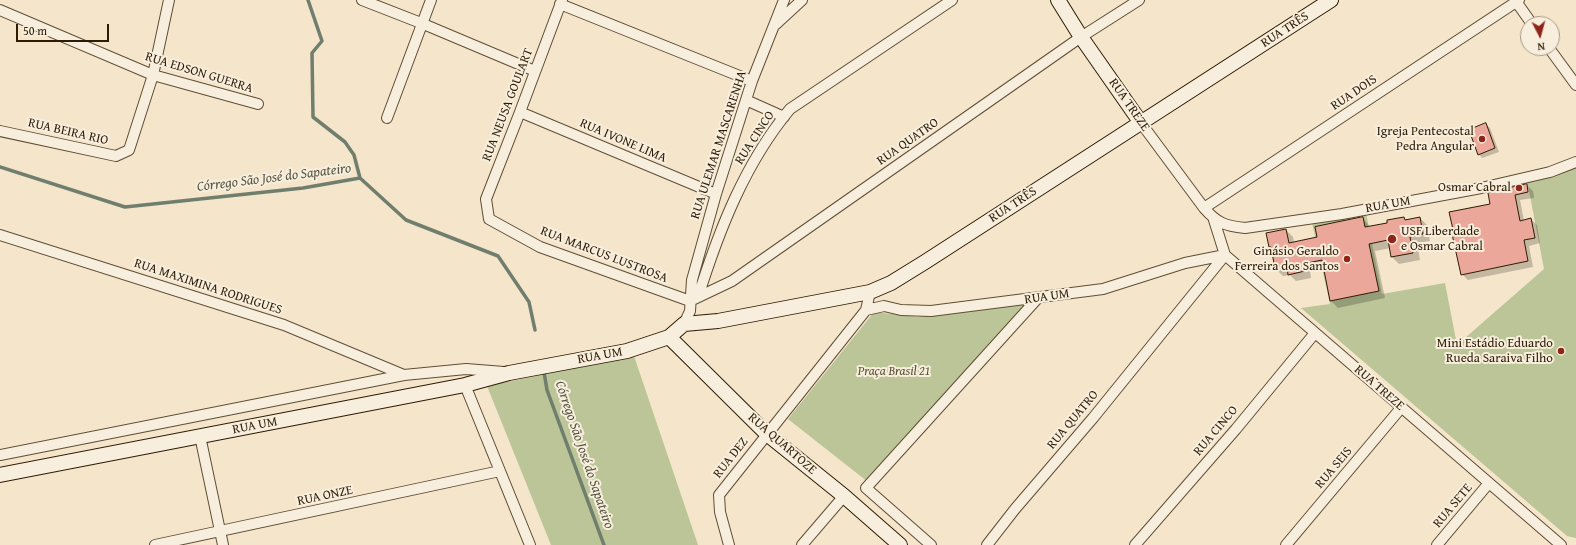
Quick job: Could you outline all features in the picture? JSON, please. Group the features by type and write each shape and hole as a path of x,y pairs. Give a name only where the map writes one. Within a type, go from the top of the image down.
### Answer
{"street":[{"path":"153,75 169,0"},
{"path":"362,0 536,70"},
{"path":"387,118 421,23 431,0"},
{"name":"RUA ULEMAR MASCARENHA","path":"694,299 692,280 716,194 752,81 784,0"},
{"path":"774,26 802,0"},
{"name":"RUA CINCO","path":"694,299 730,207 753,164 777,125 790,109 952,0"},
{"name":"RUA TREZE","path":"1058,0 1081,37 1141,123 1204,208"},
{"name":"RUA QUATRO","path":"694,299 732,281 1081,37 1139,0"},
{"name":"RUA TRÊS","path":"684,324 718,321 870,292 891,283 1332,0"},
{"path":"1517,1 1527,16"},
{"name":"RUA DOIS","path":"1204,208 1517,1"},
{"path":"561,2 752,81"},
{"name":"RUA NEUSA GOULART","path":"489,219 486,199 561,2"},
{"name":"RUA EDSON GUERRA","path":"0,10 153,75 258,104"},
{"path":"1555,56 1576,86"},
{"name":"RUA BEIRA RIO","path":"0,131 116,156 129,150 153,75"},
{"path":"746,100 784,117"},
{"name":"RUA IVONE LIMA","path":"520,112 716,194"},
{"name":"RUA UM","path":"1204,208 1214,220 1232,227 1244,228 1342,214 1481,188 1550,172 1576,162"},
{"name":"RUA MARCUS LUSTROSA","path":"489,219 540,247 694,299"},
{"path":"1214,220 1225,255"},
{"name":"RUA MAXIMINA RODRIGUES","path":"0,235 284,325 404,375"},
{"name":"RUA TREZE","path":"1225,255 1561,545"},
{"name":"RUA QUATRO","path":"987,545 1015,509 1093,418 1225,255"},
{"name":"RUA UM","path":"866,310 884,306 901,310 931,311 1103,289 1185,263 1225,255"},
{"path":"866,310 870,292"},
{"path":"931,545 866,488 1038,298"},
{"path":"684,324 694,299"},
{"name":"RUA DEZ","path":"729,545 720,512 719,495 866,310"},
{"name":"RUA UM","path":"0,475 465,385 509,373 627,351 669,336 684,324"},
{"name":"RUA CINCO","path":"1135,545 1236,429 1315,333"},
{"name":"RUA QUARTOZE","path":"669,336 767,434 844,496 900,545"},
{"name":"RUA UM","path":"0,455 404,375 466,369 509,373"},
{"path":"465,385 530,545"},
{"name":"RUA SEIS","path":"1286,545 1402,408"},
{"path":"200,436 223,545"},
{"name":"RUA ONZE","path":"155,545 500,471"},
{"name":"RUA SETE","path":"1437,545 1489,483"},
{"path":"802,545 844,496"}],"green space":[{"path":"1576,165 1576,538 1567,536 1301,308 1330,304 1312,223 1366,213 1382,294 1445,283 1457,345 1544,269 1527,180"},
{"name":"Praça Brasil 21","path":"1027,302 868,482 788,419 874,312 918,317"},
{"path":"634,356 698,545 551,545 487,386"}],"building":[{"name":"Igreja Pentecostal Pedra Angular","path":"1486,123 1495,148 1478,155 1469,130"},
{"path":"1527,184 1528,192 1515,195 1520,221 1531,218 1535,238 1524,240 1528,261 1461,275 1449,212 1490,204 1488,193"},
{"path":"1363,217 1365,227 1387,223 1387,220 1404,217 1405,220 1420,217 1423,234 1410,237 1413,253 1391,257 1388,240 1369,244 1379,291 1330,301 1322,260 1303,264 1305,271 1288,275 1287,267 1275,269 1271,247 1269,247 1266,233 1286,229 1289,243 1317,237 1315,227"}],"waterway":[{"path":"308,0 322,41 312,53 313,117 345,142 354,155 360,178"},
{"name":"Córrego São José do Sapateiro","path":"0,167 125,207 303,188 360,178"},
{"name":"Córrego São José do Sapateiro","path":"360,178 406,220 498,256 529,302 535,330"},
{"name":"Córrego São José do Sapateiro","path":"544,372 547,390 604,545"}],"place":[{"name":"Igreja Pentecostal Pedra Angular","path":"1482,139"},
{"name":"Osmar Cabral","path":"1519,188"},
{"name":"USF Liberdade e Osmar Cabral","path":"1392,239"},
{"name":"Ginásio Geraldo Ferreira dos Santos","path":"1347,259"},
{"name":"Mini Estádio Eduardo Rueda Saraiva Filho","path":"1561,351"}]}
